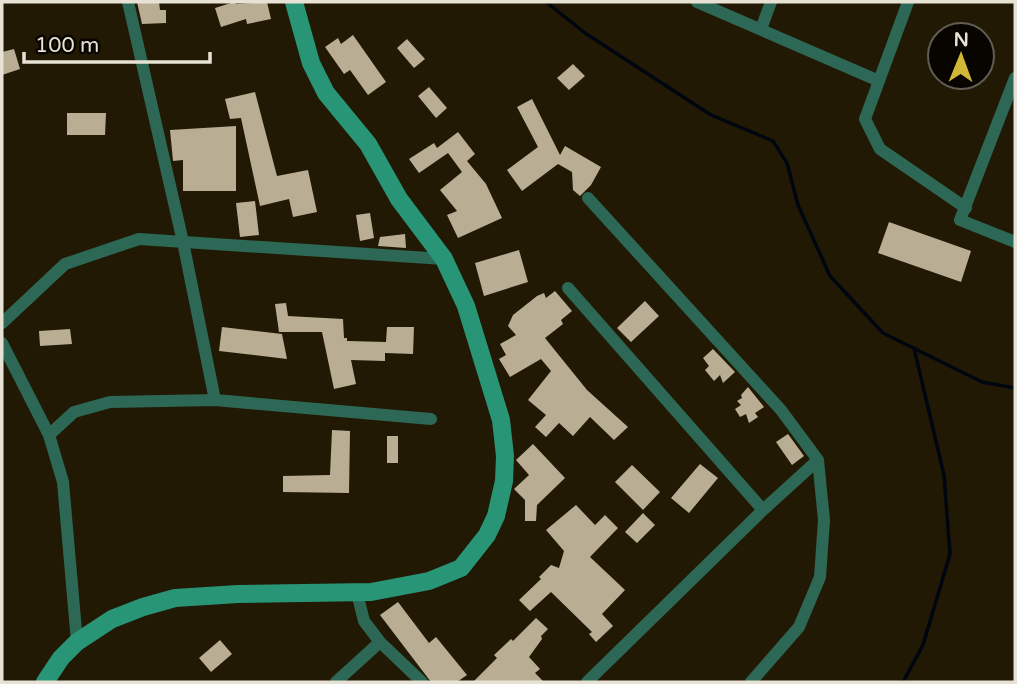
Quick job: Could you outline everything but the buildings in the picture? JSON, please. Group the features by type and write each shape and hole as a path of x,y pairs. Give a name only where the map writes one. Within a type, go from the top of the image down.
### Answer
{"street":[{"path":"128,2 183,242 215,400"},
{"path":"45,682 76,642 112,619 175,598 238,594 357,593 429,581 461,568 487,535 496,516 505,456 501,420 466,306 444,259 399,199 368,144 326,93 311,62 294,2"},
{"path":"697,2 879,81"},
{"path":"761,29 771,2"},
{"path":"908,2 865,119 880,149 966,208"},
{"path":"1015,79 960,220 1015,242"},
{"path":"588,198 781,410 818,460 824,520 820,577 799,627 751,682"},
{"path":"2,323 65,264 139,239 444,259"},
{"path":"568,288 763,510"},
{"path":"2,342 49,435 63,482 76,642"},
{"path":"49,435 74,412 110,402 215,400 431,419"},
{"path":"587,682 818,460"},
{"path":"357,593 364,621 380,642 422,682"},
{"path":"336,682 380,642"}],"waterway":[{"path":"546,2 585,33 711,115 773,141 787,163 798,205 830,276 883,333 982,382 1015,388"},
{"path":"903,682 923,645 950,554 944,475 914,348"}]}
